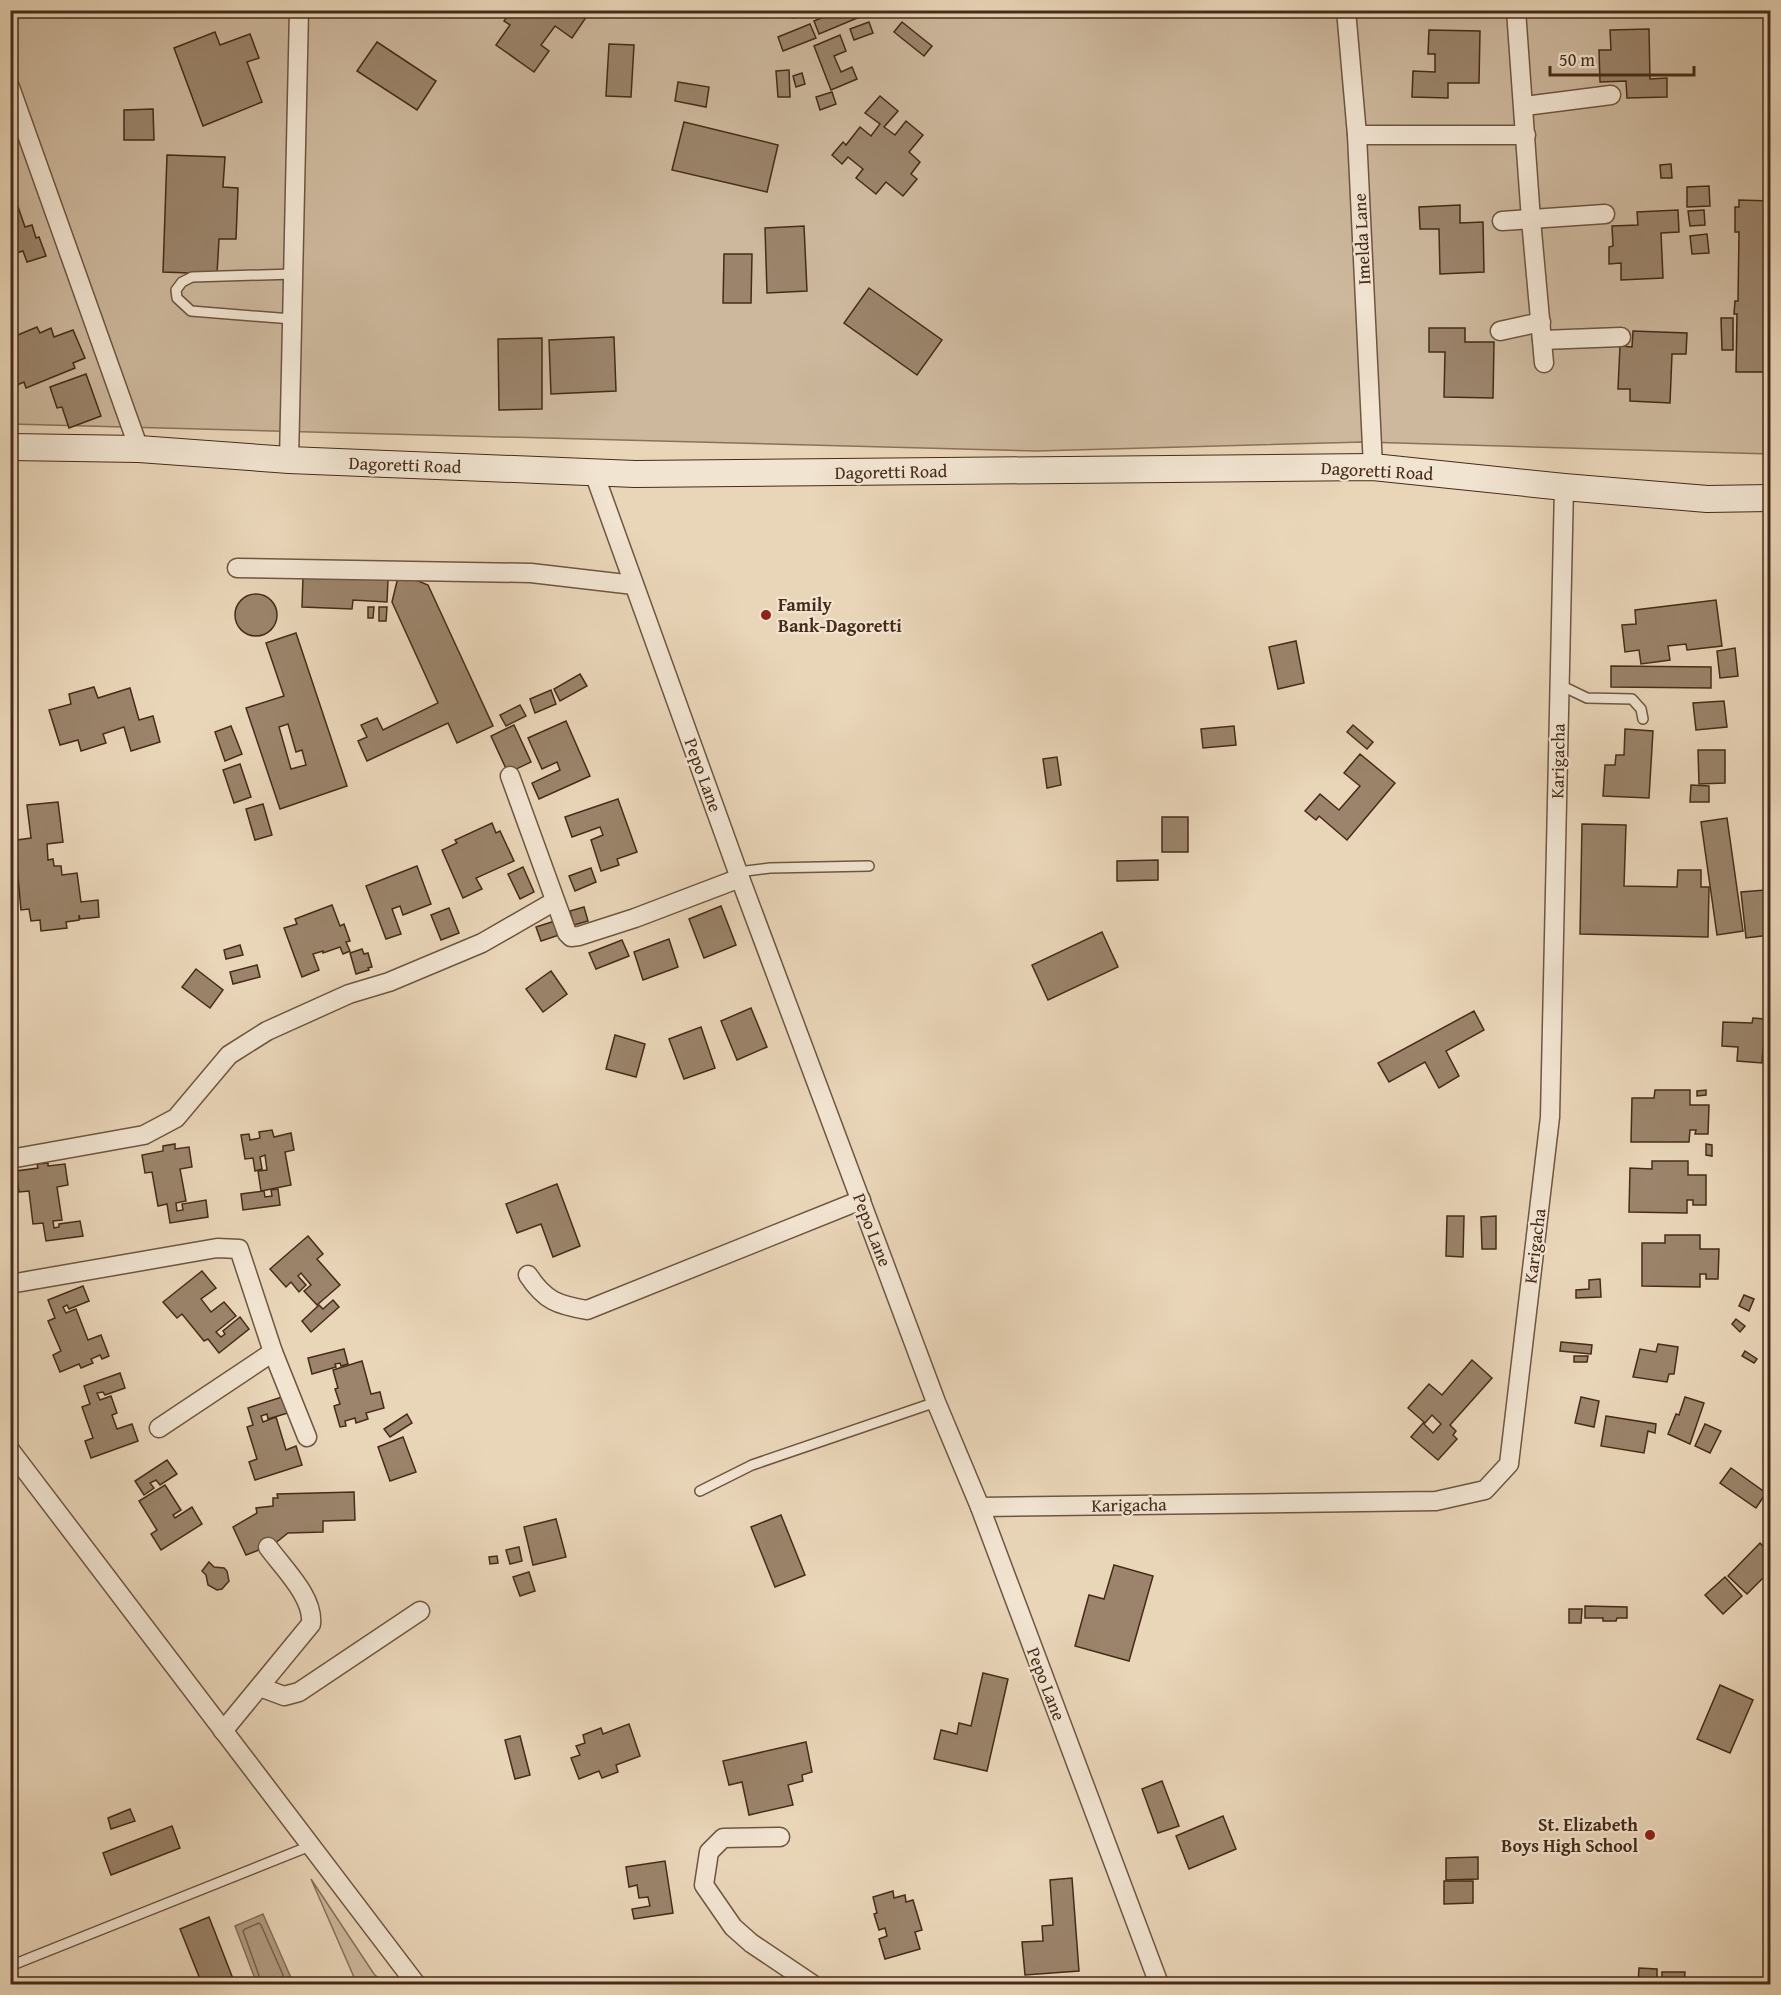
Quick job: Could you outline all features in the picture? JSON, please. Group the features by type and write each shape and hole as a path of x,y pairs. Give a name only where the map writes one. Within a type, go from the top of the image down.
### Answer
{"main road":[{"name":"Dagoretti Road","path":"10,447 139,449 289,460 647,474 1373,467 1707,499 1770,498"}],"street":[{"path":"289,460 298,10"},
{"name":"Imelda Lane","path":"1346,10 1357,135 1373,467"},
{"path":"1516,10 1544,363"},
{"path":"10,87 139,449"},
{"path":"1525,106 1611,95"},
{"path":"1357,135 1526,135"},
{"path":"1502,221 1605,214"},
{"path":"1500,331 1540,322"},
{"path":"1542,340 1621,338"},
{"name":"Pepo Lane","path":"594,473 739,875 936,1402 980,1507 1159,1984"},
{"name":"Karigacha","path":"980,1507 1436,1501 1485,1490 1509,1464 1550,1117 1564,487"},
{"path":"237,568 531,573 634,585"},
{"path":"510,776 567,933 571,937 635,918 739,875"},
{"path":"10,1159 144,1135 176,1118 229,1055 267,1031 349,994 389,982 482,943 555,901"},
{"path":"528,1275 537,1289 560,1306 587,1310 861,1200"},
{"path":"10,1284 218,1248 239,1249 273,1352 307,1437"},
{"path":"159,1428 273,1352"},
{"path":"10,1450 416,1984"},
{"path":"223,1731 311,1624 312,1612 307,1599 268,1547"},
{"path":"260,1687 284,1696 299,1692 420,1611"},
{"path":"780,1837 723,1838 709,1852 704,1885 733,1927 751,1943 812,1984"}],"lane":[{"path":"292,319 190,311 177,298 176,290 182,282 192,277 293,274"},
{"path":"1560,685 1587,698 1632,699 1641,709 1643,719"},
{"path":"739,875 770,868 869,866"},
{"path":"700,1491 752,1465 936,1402"},
{"path":"10,1966 310,1846"}],"shaded area":[{"path":"11,11 1770,11 1770,454 1364,442 1037,451 11,424"},
{"path":"311,1879 374,1974 384,1984 357,1984"}],"water":[{"path":"263,1914 292,1980 280,1984 257,1984 235,1926"}],"building":[{"path":"512,10 591,10 572,38 555,26 541,45 549,51 534,72 496,45 510,25 504,21"},
{"path":"784,10 796,10 794,18 782,16"},
{"path":"841,10 860,10 862,16 819,34 814,21"},
{"path":"869,22 873,33 854,40 850,29"},
{"path":"902,22 932,46 924,56 894,32"},
{"path":"810,24 816,38 783,51 778,37"},
{"path":"1649,29 1650,79 1667,78 1667,97 1627,98 1626,81 1600,82 1599,50 1611,50 1610,30"},
{"path":"1429,30 1480,31 1479,83 1448,83 1448,98 1412,97 1413,71 1435,72 1435,54 1428,54"},
{"path":"215,32 220,45 250,34 259,58 247,62 262,102 203,126 174,48"},
{"path":"840,35 846,51 834,56 841,72 852,67 857,79 831,90 814,46"},
{"path":"377,42 436,81 417,110 357,71"},
{"path":"609,44 634,45 631,97 606,96"},
{"path":"789,70 790,97 778,97 776,71"},
{"path":"802,73 805,84 796,87 793,76"},
{"path":"678,82 709,87 706,107 675,101"},
{"path":"832,92 836,104 820,110 816,97"},
{"path":"880,96 898,111 884,127 895,135 906,121 923,135 909,152 920,162 911,174 917,179 903,196 886,182 876,194 856,178 863,169 848,157 842,164 832,155 843,142 846,145 860,127 871,136 880,124 865,113"},
{"path":"153,109 154,140 124,140 124,110"},
{"path":"684,122 778,145 767,192 672,170"},
{"path":"167,155 225,157 223,187 238,188 236,239 219,239 217,274 163,272"},
{"path":"1671,164 1672,178 1661,178 1660,165"},
{"path":"1709,186 1710,206 1687,207 1687,187"},
{"path":"15,198 25,227 32,225 46,256 27,262 23,251 10,255 10,200"},
{"path":"1739,200 1770,201 1769,372 1736,372 1737,314 1734,314 1735,301 1738,301 1739,232 1735,232 1735,207 1739,207"},
{"path":"1460,205 1460,223 1483,222 1484,272 1440,274 1439,229 1420,229 1419,207"},
{"path":"1678,210 1679,232 1661,233 1663,278 1621,280 1621,263 1609,264 1609,247 1613,246 1612,226 1638,225 1637,212"},
{"path":"1704,210 1705,225 1690,226 1688,211"},
{"path":"804,226 807,291 767,293 765,228"},
{"path":"1707,234 1709,253 1692,254 1690,236"},
{"path":"724,254 752,254 751,303 723,303"},
{"path":"869,288 942,340 917,375 844,323"},
{"path":"1721,318 1733,318 1733,350 1722,350"},
{"path":"37,327 40,333 51,328 54,337 73,330 85,358 73,363 75,368 26,388 24,382 10,388 10,348 16,345 13,337"},
{"path":"1429,328 1465,328 1465,342 1494,342 1493,398 1444,397 1445,352 1429,352"},
{"path":"1633,331 1687,333 1686,354 1672,354 1670,403 1630,401 1630,389 1618,389 1620,346 1632,347"},
{"path":"614,337 616,391 551,394 549,340"},
{"path":"542,338 542,409 499,410 498,339"},
{"path":"86,374 101,416 69,428 62,407 57,408 50,387"},
{"path":"399,573 428,585 493,726 457,743 448,723 367,761 358,741 367,737 361,725 377,718 383,730 438,703 392,602"},
{"path":"303,576 388,580 387,602 353,600 352,609 302,607"},
{"path":"256,594 271,600 277,615 271,630 256,636 241,630 235,615 241,600"},
{"path":"1716,600 1722,646 1687,650 1686,644 1668,646 1670,660 1641,664 1639,650 1625,652 1622,625 1636,624 1635,610"},
{"path":"368,607 374,607 373,618 368,618"},
{"path":"379,607 387,607 386,621 379,621"},
{"path":"296,633 347,786 280,809 246,708 284,696 266,643","holes":["288,724 296,752 302,750 306,765 291,769 279,727"]},
{"path":"1296,641 1304,683 1278,689 1269,647"},
{"path":"1735,648 1738,676 1720,678 1717,651"},
{"path":"1611,666 1711,667 1711,688 1611,687"},
{"path":"580,674 587,686 560,701 554,689"},
{"path":"94,687 98,698 130,688 139,720 153,716 160,742 131,751 124,727 103,734 106,743 81,751 78,740 60,745 49,710 71,704 69,694"},
{"path":"551,690 556,704 535,713 530,699"},
{"path":"1724,701 1727,727 1696,730 1693,703"},
{"path":"520,705 526,716 506,726 500,715"},
{"path":"566,721 590,776 539,799 532,783 560,770 557,762 542,769 528,738"},
{"path":"514,725 531,762 508,773 491,736"},
{"path":"1353,725 1373,742 1367,749 1347,732"},
{"path":"231,726 242,754 225,761 215,732"},
{"path":"1234,726 1236,745 1203,748 1201,729"},
{"path":"1625,729 1653,731 1649,798 1603,796 1605,765 1615,765 1616,755 1624,755"},
{"path":"1698,750 1725,750 1725,783 1699,784"},
{"path":"1360,754 1395,783 1347,840 1319,816 1316,820 1305,811 1320,794 1339,810 1360,786 1344,773"},
{"path":"1057,757 1061,785 1047,788 1043,759"},
{"path":"240,764 251,797 234,803 223,770"},
{"path":"1691,785 1709,786 1709,802 1690,802"},
{"path":"618,799 637,852 617,859 619,865 601,871 591,840 603,835 600,827 572,837 565,817"},
{"path":"58,802 63,842 47,844 48,860 53,859 54,866 61,866 62,875 77,873 81,902 98,900 99,917 80,919 79,915 79,920 66,922 67,928 41,931 40,920 31,921 29,909 21,910 17,866 10,866 10,841 31,838 27,805"},
{"path":"263,804 272,835 255,840 246,809"},
{"path":"1162,817 1188,817 1188,852 1162,852"},
{"path":"1727,818 1743,931 1717,935 1701,822"},
{"path":"492,823 496,833 500,831 514,861 476,878 482,889 463,898 442,850 457,843 455,840"},
{"path":"1582,824 1626,825 1624,886 1677,887 1678,870 1701,870 1701,887 1709,887 1708,937 1580,934"},
{"path":"1158,860 1158,880 1117,881 1117,861"},
{"path":"417,866 431,904 403,915 400,906 392,909 401,934 386,939 366,886"},
{"path":"523,867 534,892 520,899 508,874"},
{"path":"591,868 596,882 575,891 569,876"},
{"path":"1765,890 1770,935 1746,938 1741,892"},
{"path":"332,905 340,926 344,924 350,941 346,942 350,951 343,954 340,947 313,954 319,970 302,977 284,928 297,924 295,919"},
{"path":"721,906 736,945 704,958 689,919"},
{"path":"584,907 588,921 574,925 570,911"},
{"path":"449,908 459,933 441,940 431,915"},
{"path":"558,920 562,934 541,941 536,927"},
{"path":"1102,932 1118,967 1048,1000 1032,965"},
{"path":"669,939 678,967 643,980 634,952"},
{"path":"622,940 629,956 596,969 589,953"},
{"path":"240,945 243,955 226,959 224,950"},
{"path":"362,949 364,954 368,953 372,967 356,974 350,953"},
{"path":"257,965 260,977 233,984 230,972"},
{"path":"196,969 223,990 210,1008 182,987"},
{"path":"551,971 567,994 543,1012 526,989"},
{"path":"751,1008 767,1047 737,1060 721,1021"},
{"path":"1474,1011 1484,1030 1446,1051 1459,1076 1439,1088 1425,1062 1389,1082 1378,1063"},
{"path":"1753,1018 1764,1019 1764,1023 1770,1024 1770,1049 1763,1048 1762,1063 1737,1061 1738,1047 1722,1046 1723,1022 1752,1023"},
{"path":"701,1027 715,1068 684,1079 669,1039"},
{"path":"615,1035 645,1044 636,1077 606,1069"},
{"path":"1655,1090 1690,1090 1690,1105 1709,1105 1708,1134 1695,1134 1696,1130 1690,1130 1689,1142 1631,1142 1632,1098 1654,1098"},
{"path":"1706,1090 1706,1095 1697,1096 1697,1091"},
{"path":"272,1130 274,1137 291,1133 294,1150 285,1152 291,1185 261,1191 258,1171 267,1170 265,1155 260,1157 262,1169 255,1171 253,1158 245,1159 241,1135 249,1134 250,1140 260,1138 259,1132"},
{"path":"175,1144 175,1149 189,1147 192,1167 180,1169 186,1201 176,1203 177,1211 183,1210 182,1204 206,1200 208,1217 170,1223 167,1204 158,1206 152,1172 145,1173 142,1155 163,1151 163,1146"},
{"path":"1706,1144 1712,1145 1712,1156 1706,1155"},
{"path":"1652,1161 1688,1161 1688,1175 1706,1175 1706,1205 1693,1205 1693,1200 1687,1200 1687,1213 1629,1212 1630,1168 1652,1169"},
{"path":"48,1163 48,1166 65,1164 68,1185 57,1187 62,1220 53,1221 54,1228 59,1227 59,1224 80,1221 83,1236 46,1241 43,1223 33,1224 29,1191 19,1192 16,1171 38,1168 37,1164"},
{"path":"557,1184 580,1246 553,1257 541,1224 517,1233 506,1204"},
{"path":"278,1189 280,1205 243,1210 241,1194 264,1191 265,1197 272,1196 271,1190"},
{"path":"1447,1216 1464,1216 1463,1257 1446,1256"},
{"path":"1496,1216 1496,1249 1482,1249 1481,1217"},
{"path":"1665,1235 1700,1235 1700,1249 1719,1249 1718,1279 1706,1279 1706,1274 1700,1274 1700,1287 1642,1286 1642,1243 1665,1243"},
{"path":"308,1236 323,1254 317,1259 340,1285 317,1305 304,1291 311,1285 301,1273 298,1276 306,1285 299,1292 291,1282 286,1287 270,1269"},
{"path":"202,1271 216,1288 201,1299 211,1312 224,1302 236,1316 216,1332 221,1337 225,1334 223,1331 240,1317 249,1329 219,1353 208,1339 204,1341 182,1314 177,1318 163,1302"},
{"path":"1600,1279 1601,1297 1576,1298 1576,1290 1589,1289 1589,1280"},
{"path":"83,1286 89,1301 69,1309 67,1305 63,1307 66,1313 76,1309 88,1340 101,1335 109,1356 102,1359 100,1355 91,1359 93,1363 81,1368 79,1364 60,1372 53,1355 61,1351 48,1321 55,1318 48,1300"},
{"path":"1744,1295 1754,1299 1749,1311 1739,1306"},
{"path":"333,1300 339,1307 311,1332 302,1321 319,1305 323,1309"},
{"path":"1766,1318 1770,1319 1770,1328 1764,1327"},
{"path":"1736,1319 1745,1326 1740,1332 1732,1324"},
{"path":"1561,1342 1592,1345 1591,1354 1560,1351"},
{"path":"1658,1344 1678,1347 1674,1374 1669,1374 1667,1382 1633,1377 1640,1349 1656,1352"},
{"path":"344,1349 348,1364 341,1366 340,1363 335,1364 336,1367 312,1374 308,1358"},
{"path":"1745,1351 1757,1359 1754,1363 1742,1356"},
{"path":"1574,1356 1588,1356 1587,1362 1574,1362"},
{"path":"1472,1360 1492,1378 1450,1425 1456,1431 1453,1435 1457,1439 1438,1460 1411,1437 1423,1423 1433,1433 1441,1424 1432,1415 1425,1423 1408,1408 1429,1384 1442,1395"},
{"path":"362,1361 371,1394 380,1392 384,1408 366,1413 368,1419 356,1423 355,1418 345,1421 346,1426 340,1427 334,1406 340,1404 335,1389 338,1388 333,1370"},
{"path":"120,1373 125,1388 105,1395 103,1392 97,1393 100,1400 111,1396 117,1413 112,1415 117,1429 132,1424 138,1441 91,1458 85,1441 93,1438 82,1407 90,1404 84,1386"},
{"path":"285,1396 291,1412 268,1419 267,1414 261,1416 263,1422 276,1417 286,1450 296,1446 302,1465 255,1480 249,1462 257,1459 247,1427 253,1425 248,1408"},
{"path":"1581,1397 1599,1401 1594,1427 1575,1423"},
{"path":"1685,1397 1704,1403 1690,1444 1668,1434 1676,1414 1679,1415"},
{"path":"407,1414 412,1423 390,1437 384,1429"},
{"path":"1606,1416 1656,1424 1655,1433 1648,1431 1644,1453 1601,1446"},
{"path":"1705,1424 1721,1431 1710,1453 1695,1446"},
{"path":"403,1437 416,1472 390,1481 378,1447"},
{"path":"167,1460 177,1474 160,1485 156,1480 150,1483 154,1488 144,1495 135,1481"},
{"path":"1731,1468 1766,1493 1756,1508 1720,1483"},
{"path":"165,1485 181,1510 173,1515 175,1518 192,1507 202,1524 161,1550 151,1534 157,1530 139,1501"},
{"path":"354,1492 355,1520 323,1521 323,1532 288,1533 274,1544 246,1555 233,1527 257,1513 256,1508 273,1506 273,1498 278,1498 277,1494"},
{"path":"781,1515 805,1575 775,1587 751,1527"},
{"path":"556,1519 566,1557 533,1565 524,1527"},
{"path":"1760,1543 1770,1554 1770,1571 1747,1594 1728,1576"},
{"path":"519,1547 522,1561 510,1564 506,1550"},
{"path":"497,1556 498,1563 490,1564 489,1557"},
{"path":"209,1562 214,1567 224,1568 227,1571 229,1581 222,1589 217,1590 208,1585 206,1575 202,1571"},
{"path":"1114,1565 1153,1576 1129,1661 1075,1646 1089,1595 1104,1599"},
{"path":"529,1572 535,1591 520,1596 513,1577"},
{"path":"1725,1577 1742,1596 1723,1614 1705,1595"},
{"path":"1585,1606 1627,1607 1627,1618 1603,1621 1603,1618 1585,1618"},
{"path":"1569,1609 1582,1609 1581,1623 1569,1623"},
{"path":"983,1673 1008,1679 987,1771 934,1759 941,1730 957,1734 959,1723 971,1726"},
{"path":"1720,1685 1753,1700 1730,1753 1697,1739"},
{"path":"629,1724 640,1756 616,1765 618,1772 602,1778 599,1771 579,1779 571,1758 580,1755 576,1746 585,1743 583,1735 601,1728 603,1734"},
{"path":"520,1736 530,1775 515,1779 505,1740"},
{"path":"806,1742 812,1772 802,1775 803,1781 788,1785 793,1805 749,1815 742,1782 729,1785 723,1761"},
{"path":"1162,1781 1179,1826 1158,1833 1142,1789"},
{"path":"130,1809 135,1821 111,1829 108,1818"},
{"path":"1223,1816 1236,1849 1189,1869 1176,1836"},
{"path":"172,1826 180,1848 111,1875 103,1853"},
{"path":"1478,1857 1478,1879 1446,1880 1446,1858"},
{"path":"665,1861 673,1913 634,1919 632,1909 650,1906 648,1897 639,1898 637,1885 629,1887 626,1867"},
{"path":"1072,1878 1079,1971 1025,1975 1022,1942 1043,1941 1042,1926 1053,1925 1050,1880"},
{"path":"1444,1881 1473,1881 1473,1903 1444,1904"},
{"path":"893,1891 894,1898 905,1895 906,1902 913,1900 922,1930 915,1932 920,1949 885,1959 879,1939 887,1936 885,1928 879,1930 874,1914 877,1913 873,1897"},
{"path":"209,1917 235,1984 202,1984 180,1929"},
{"path":"1639,1968 1657,1969 1657,1984 1638,1984"},
{"path":"1662,1972 1685,1972 1684,1984 1662,1984"},
{"path":"711,1980 724,1984 709,1984"}],"place":[{"name":"Family Bank-Dagoretti","path":"766,615"},
{"name":"St. Elizabeth Boys High School","path":"1650,1835"}]}
